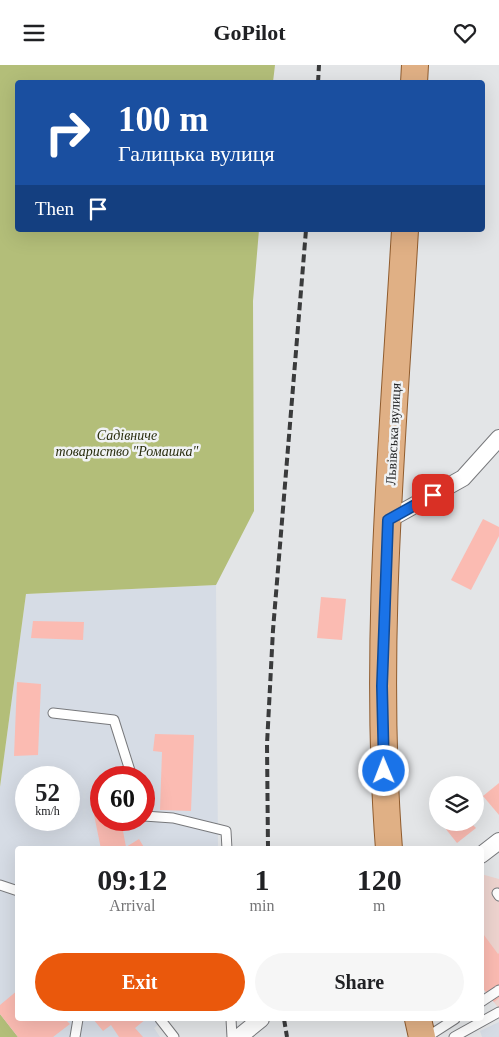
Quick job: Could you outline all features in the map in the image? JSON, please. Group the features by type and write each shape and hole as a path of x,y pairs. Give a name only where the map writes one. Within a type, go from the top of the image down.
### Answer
{"main road":[{"path":"414,80 415,65"},
{"name":"Львівська вулиця","path":"389,846 384,789 382,686 388,520 405,232"},
{"path":"418,1021 422,1037"}],"street":[{"path":"388,520 463,478 499,438"},
{"path":"484,853 499,841"},
{"path":"239,1037 259,1021"}],"lane":[{"path":"53,713 114,720 129,766"},
{"path":"155,817 173,818 226,831 227,846"},
{"path":"0,885 15,890"},
{"path":"484,1000 499,990"},
{"path":"454,1037 499,1013"},
{"path":"75,1037 78,1021"},
{"path":"162,1021 174,1037"},
{"path":"231,1021 232,1037"},
{"path":"427,1037 452,1021"}],"shaded area":[{"path":"216,585 218,846 15,846 15,1021 163,1021 154,1028 160,1037 18,1037 0,1014 0,787 26,594"},
{"path":"484,875 499,879 499,1017 497,1006 484,990"},
{"path":"499,1022 499,1037 482,1037 480,1031"}],"green space":[{"name":"Садівниче товариство \"Ромашка\"","path":"0,65 275,65 273,80 15,80 15,232 259,232 253,301 254,511 216,585 26,594 0,787"},
{"path":"0,1014 18,1037 0,1037"}],"building":[{"path":"483,519 499,527 499,536 471,590 451,580"},
{"path":"321,597 346,599 342,640 317,638"},
{"path":"33,621 84,622 83,640 31,638"},
{"path":"17,682 41,684 38,755 14,756"},
{"path":"155,734 194,735 191,811 160,810 162,752 153,751"},
{"path":"499,783 499,815 484,797"},
{"path":"97,831 123,831 126,846 100,846"},
{"path":"447,831 472,831 457,843"},
{"path":"139,839 143,846 128,846"},
{"path":"484,935 499,953 499,998 494,1002 484,990"},
{"path":"15,992 15,1021 67,1021 70,1024 53,1037 18,1037 0,1014 0,1005"},
{"path":"95,1021 144,1021 135,1028 143,1037 119,1037 111,1025 103,1031"}],"railway":[{"path":"318,80 319,65"},
{"path":"268,846 267,744 273,630 306,232"},
{"path":"284,1021 287,1037"}],"route":[{"path":"384,771 382,686 388,520 433,495"}]}
